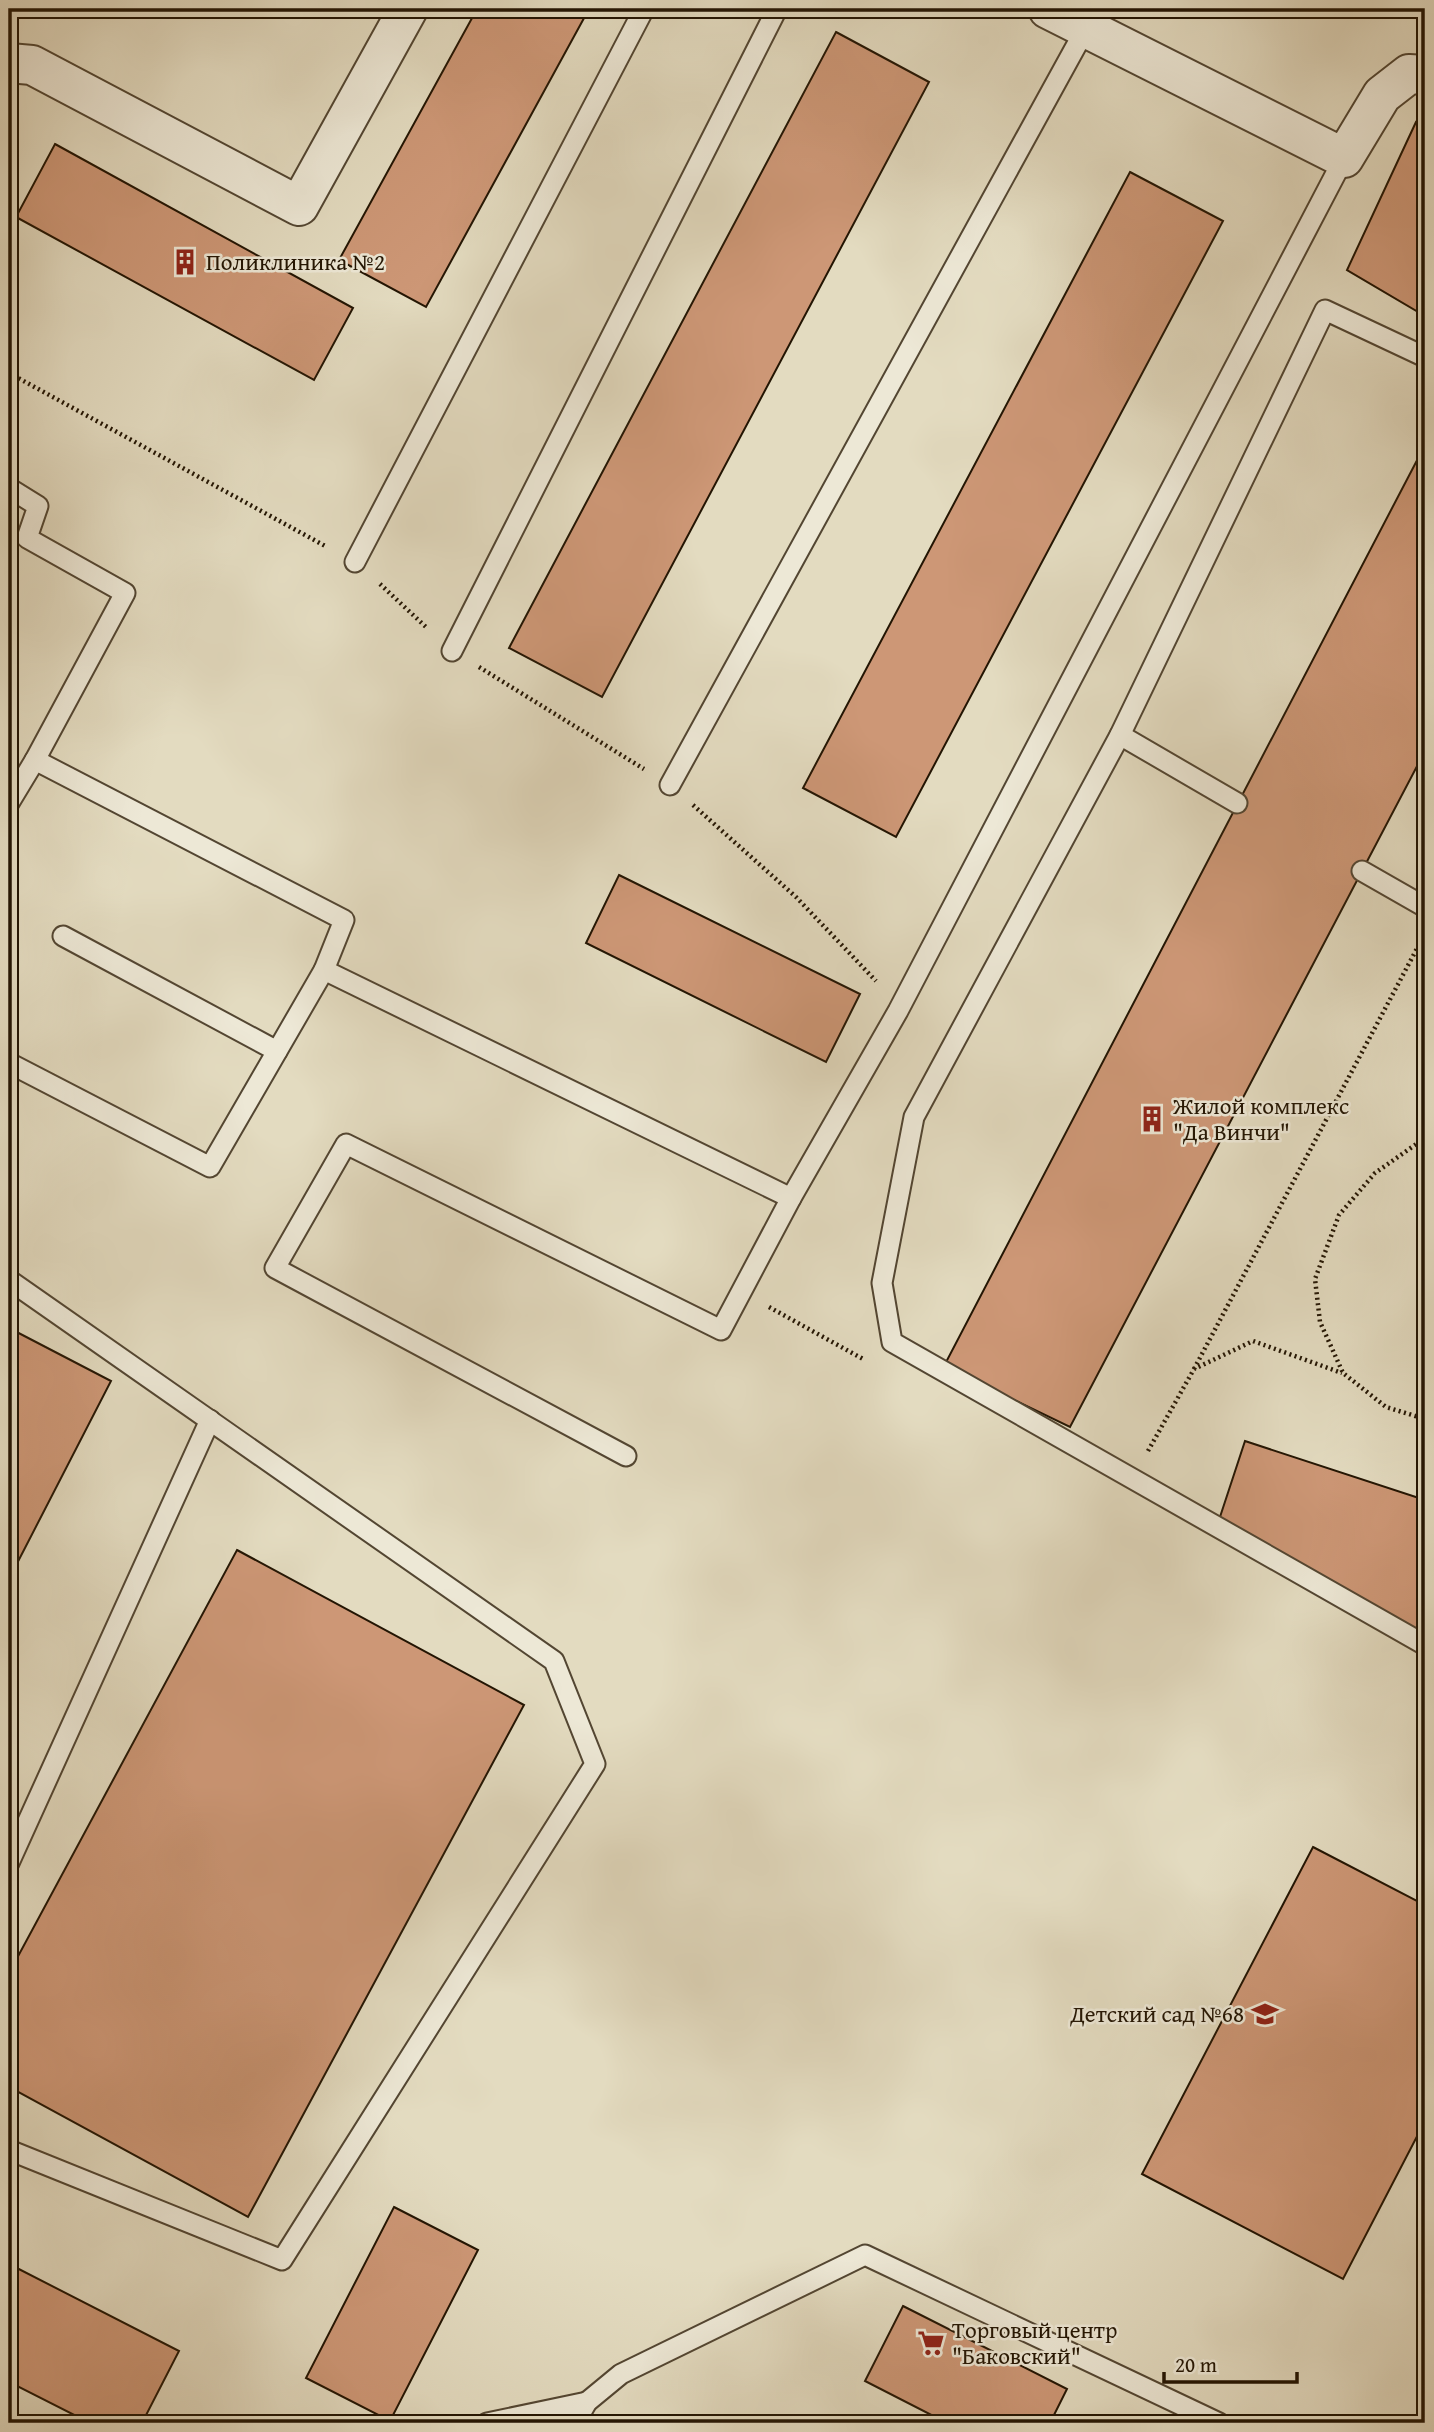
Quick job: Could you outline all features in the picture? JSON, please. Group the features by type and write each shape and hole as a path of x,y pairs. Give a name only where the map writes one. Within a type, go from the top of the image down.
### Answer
{"street":[{"path":"9,63 32,65 299,206 408,9"},
{"path":"1048,9 1344,158 1382,94 1409,74 1425,75"}],"lane":[{"path":"355,562 645,9"},
{"path":"452,650 777,9"},
{"path":"670,785 1086,28"},
{"path":"626,1456 275,1268 346,1144 721,1330 791,1198 898,1012 1344,158"},
{"path":"1425,357 1325,310 1120,735 914,1117 882,1283 892,1342 1425,1645"},
{"path":"9,488 38,506 27,538 125,593 9,803"},
{"path":"1120,735 1237,803"},
{"path":"9,1063 210,1167 324,970 344,920 35,760"},
{"path":"1362,872 1425,906"},
{"path":"63,936 277,1051"},
{"path":"324,970 791,1198"},
{"path":"9,1280 554,1661 596,1763 282,2260 9,2150"},
{"path":"9,1863 210,1420"},
{"path":"575,2423 587,2402 621,2374 865,2255 1219,2423"},
{"path":"487,2423 587,2402"}],"path":[{"path":"670,785 796,897 875,980 898,1012"},
{"path":"1132,1479 1194,1369 1425,933"},
{"path":"1343,1373 1320,1322 1315,1279 1339,1215 1376,1173 1425,1138"},
{"path":"1194,1369 1252,1341 1343,1373 1386,1407 1425,1419"}],"building":[{"path":"477,9 589,9 426,307 339,260"},
{"path":"836,32 929,82 602,697 509,648"},
{"path":"1416,122 1425,127 1425,316 1347,270"},
{"name":"Поликлиника №2","path":"55,144 353,308 314,380 16,217"},
{"path":"1130,172 1223,221 896,837 803,788"},
{"name":"Жилой комплекс \"Да Винчи\"","path":"1425,445 1425,751 1070,1427 944,1366"},
{"path":"619,875 860,994 826,1062 586,943"},
{"path":"9,1328 111,1381 9,1579"},
{"path":"1245,1441 1425,1500 1425,1645 1218,1523"},
{"path":"237,1550 524,1705 248,2217 9,2087 9,1973"},
{"path":"1313,1847 1425,1905 1425,2121 1343,2279 1142,2174"},
{"path":"394,2207 478,2250 390,2421 306,2378"},
{"path":"9,2264 179,2351 142,2423 90,2423 9,2382"},
{"name":"Торговый центр \"Баковский\"","path":"903,2306 1067,2389 1050,2423 947,2423 865,2381"}],"place":[{"name":"Поликлиника №2","path":"185,262"},
{"name":"Жилой комплекс \"Да Винчи\"","path":"1152,1119"},
{"name":"Детский сад №68","path":"1265,2014"},
{"name":"Торговый центр \"Баковский\"","path":"931,2343"}]}
